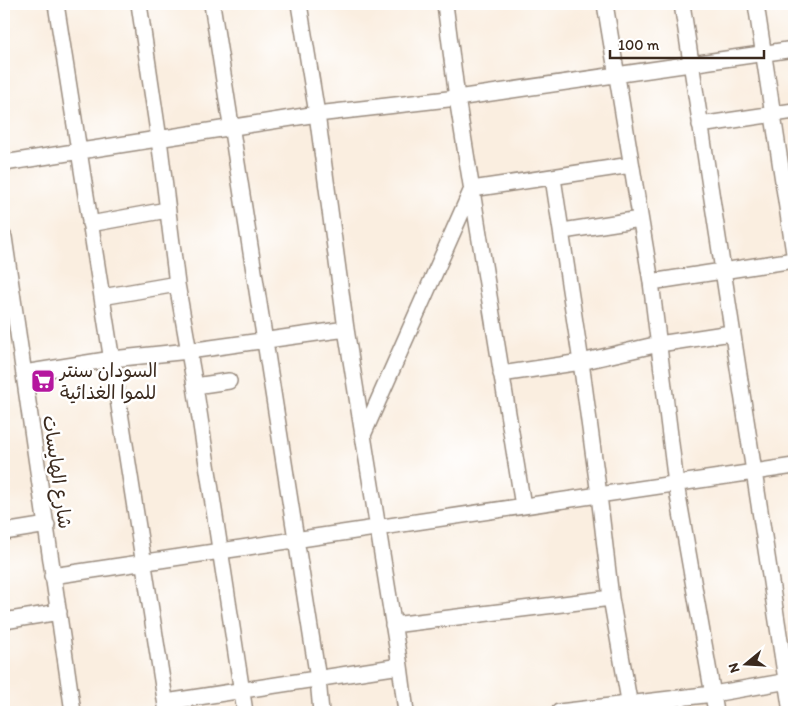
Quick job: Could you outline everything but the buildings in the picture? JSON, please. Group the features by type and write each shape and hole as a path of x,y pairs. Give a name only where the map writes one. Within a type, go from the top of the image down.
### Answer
{"street":[{"path":"56,4 166,707 242,691 400,666"},
{"path":"139,4 159,140 177,284 195,386 245,712"},
{"path":"212,4 318,679 321,712"},
{"path":"299,4 317,114 346,329 406,712"},
{"path":"445,4 457,98 523,506"},
{"path":"606,4 651,282 676,484 716,712"},
{"path":"682,4 753,472 790,681 791,712"},
{"path":"756,4 773,114 788,172 794,253"},
{"path":"4,163 79,153 317,114 457,98 794,49"},
{"path":"700,126 794,110"},
{"path":"472,189 631,165"},
{"path":"553,178 563,231 582,362 610,598 631,708"},
{"path":"363,435 472,189"},
{"path":"90,224 167,210"},
{"path":"563,231 640,219"},
{"name":"شارع الهايسات","path":"4,237 10,325 24,373 73,712"},
{"path":"651,282 794,260"},
{"path":"102,297 177,284"},
{"path":"24,373 112,359 188,351 346,329"},
{"path":"501,374 582,362 659,344 732,333"},
{"path":"195,386 229,381"},
{"path":"52,576 794,466"},
{"path":"4,532 47,525"},
{"path":"392,625 610,598"},
{"path":"4,621 59,612"},
{"path":"559,712 631,708 790,681"}],"place":[{"name":"السودان سنتر للموا الغذائية","path":"43,381"}]}
